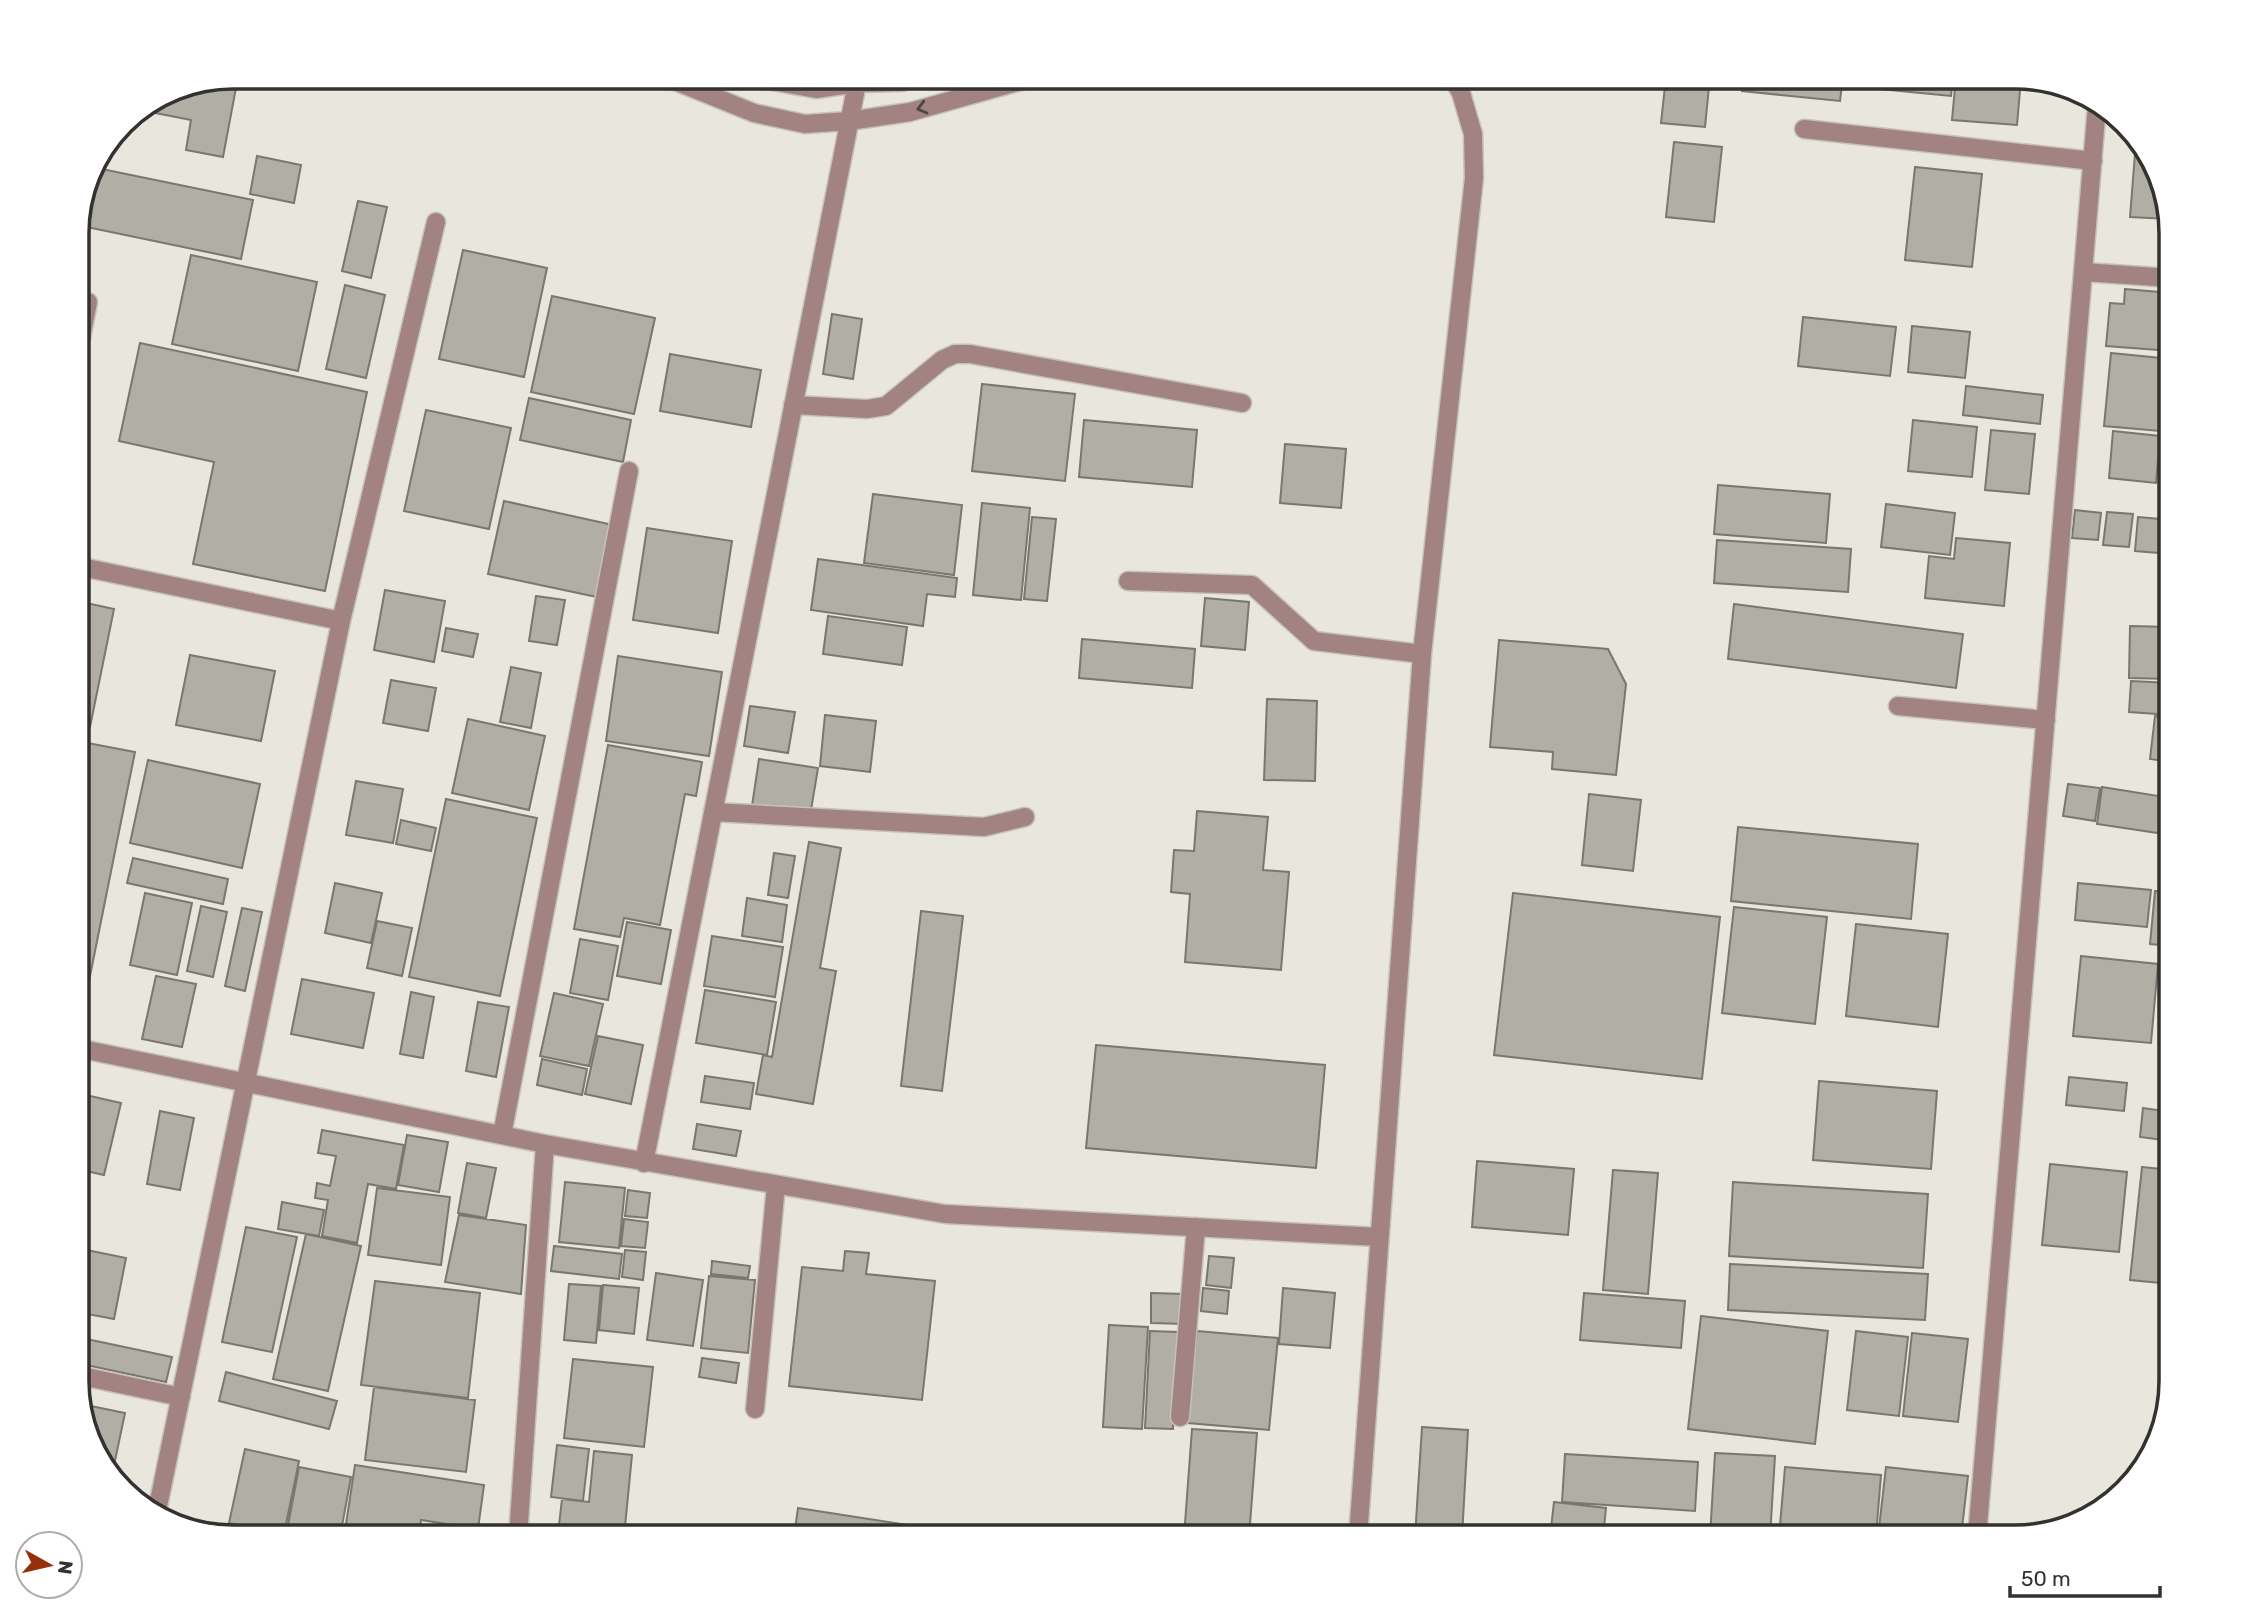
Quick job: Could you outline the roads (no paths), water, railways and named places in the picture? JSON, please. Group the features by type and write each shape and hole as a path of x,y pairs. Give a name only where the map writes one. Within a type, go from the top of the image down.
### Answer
{"street":[{"path":"695,89 754,113 805,124 910,112 992,89"},
{"path":"645,1163 856,89"},
{"path":"1359,1525 1422,654 1474,178 1474,134 1459,89"},
{"path":"1979,1525 2097,115"},
{"path":"1804,129 2093,161"},
{"path":"158,1504 341,621 436,222"},
{"path":"2083,272 2159,277"},
{"path":"793,405 867,410 886,406 942,360 955,354 970,354 1242,403"},
{"path":"502,1135 629,471"},
{"path":"90,569 341,621"},
{"path":"1128,581 1252,584 1314,641 1422,654"},
{"path":"1898,706 2046,720"},
{"path":"713,812 984,827 1025,817"},
{"path":"90,1051 545,1144 944,1214 1379,1237"},
{"path":"519,1525 545,1144"},
{"path":"755,1409 776,1185"},
{"path":"1180,1417 1196,1227"},
{"path":"90,1378 181,1397"}]}
